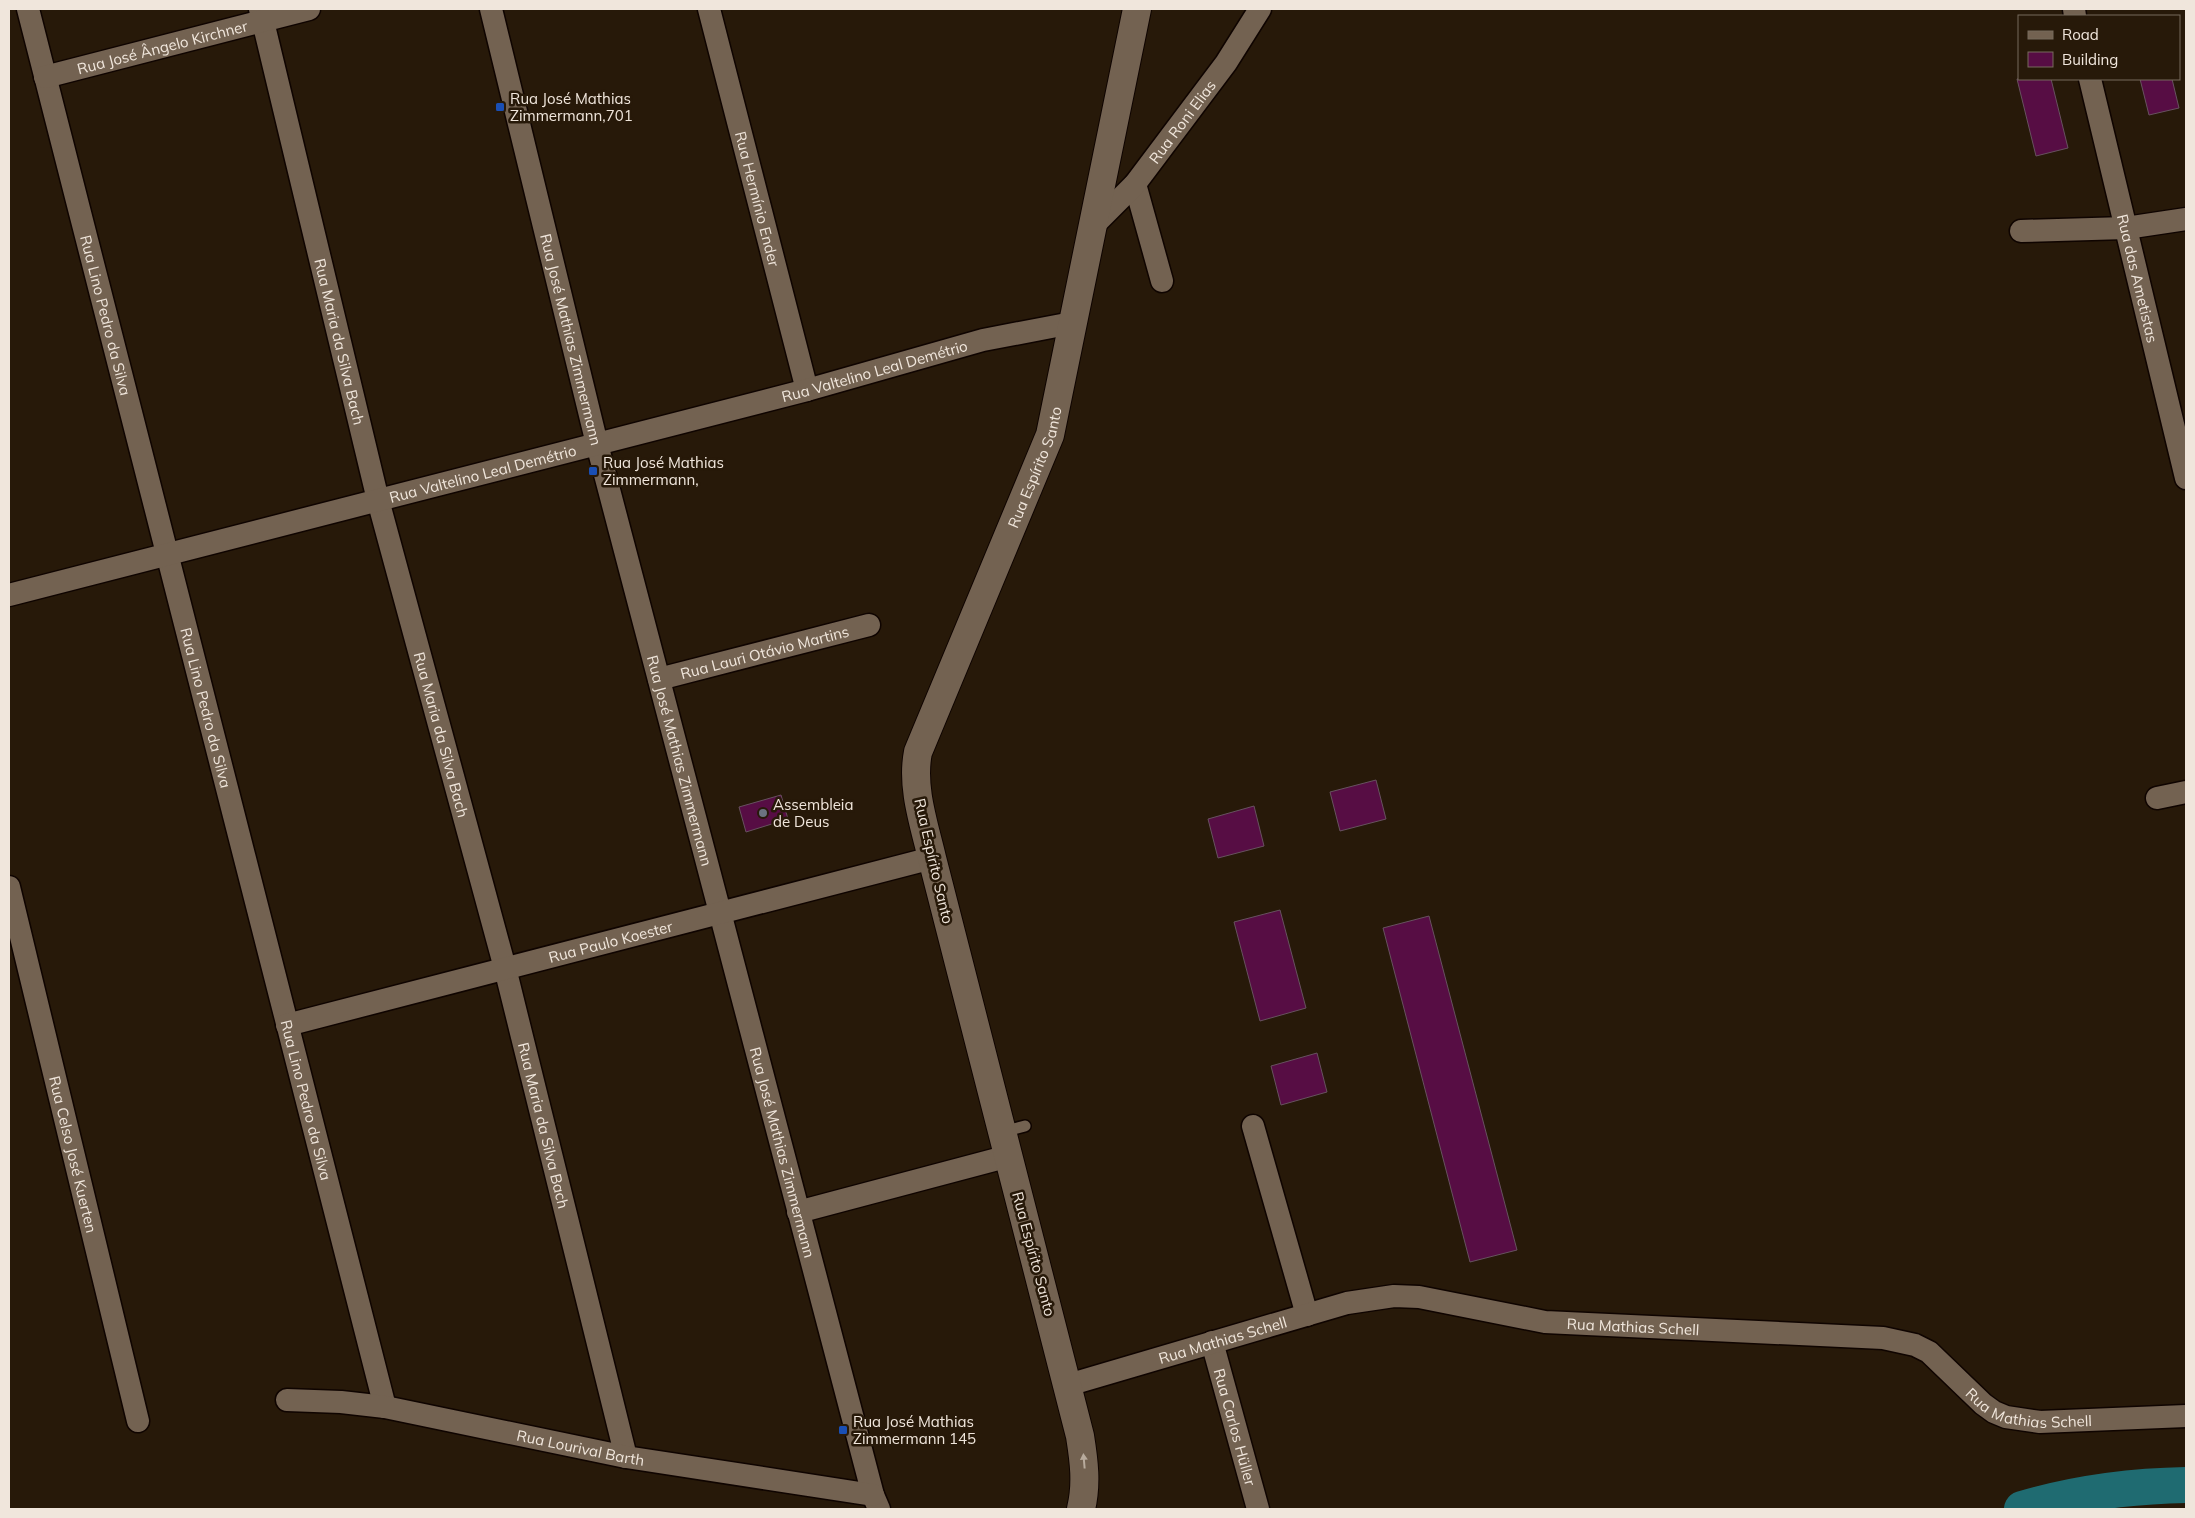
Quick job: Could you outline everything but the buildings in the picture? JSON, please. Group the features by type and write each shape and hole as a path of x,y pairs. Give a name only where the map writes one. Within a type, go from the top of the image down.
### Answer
{"street":[{"name":"Rua Lino Pedro da Silva","path":"28,9 385,1407"},
{"name":"Rua José Ângelo Kirchner","path":"45,77 262,15 309,9"},
{"name":"Rua José Mathias Zimmermann","path":"491,9 597,444 719,913 876,1502"},
{"name":"Rua Hermínio Ender","path":"709,9 807,390"},
{"name":"Rua Espírito Santo","path":"1081,1509 1085,1492 1084,1461 1080,1436 1012,1138 932,858 916,782 916,765 918,752 1050,435 1137,9"},
{"name":"Rua Roni Elias","path":"1092,227 1135,184 1226,63 1260,9"},
{"name":"Rua Maria da Silva Bach","path":"262,15 378,500 505,968 626,1458"},
{"name":"Rua das Ametistas","path":"2090,80 2186,478"},
{"path":"1135,184 1162,281"},
{"path":"2021,231 2126,228 2186,219"},
{"name":"Rua Valtelino Leal Demétrio","path":"9,595 807,390 983,340 1072,323"},
{"name":"Rua Lauri Otávio Martins","path":"659,678 868,625"},
{"path":"2157,798 2186,792"},
{"name":"Rua Paulo Koester","path":"287,1025 932,858"},
{"name":"Rua Celso José Kuerten","path":"9,887 138,1421"},
{"path":"1253,1126 1307,1315"},
{"path":"798,1212 1012,1138"},
{"name":"Rua Mathias Schell","path":"1068,1385 1212,1342 1369,1299 1419,1296 1545,1322 1883,1338 1915,1345 1929,1352 1983,1404 1994,1412 2006,1417 2040,1422 2186,1416"},
{"name":"Rua Carlos Hüller","path":"1212,1342 1258,1509"},
{"name":"Rua Lourival Barth","path":"287,1400 341,1402 385,1407 626,1458 876,1502"}],"waterway":[{"path":"2022,1509 2042,1503 2104,1491 2186,1485"}],"place":[{"name":"Rua José Mathias Zimmermann,701","path":"500,107"},
{"name":"Rua José Mathias Zimmermann,","path":"593,471"},
{"name":"Assembleia de Deus","path":"763,813"},
{"name":"Rua José Mathias Zimmermann 145","path":"843,1430"}]}
